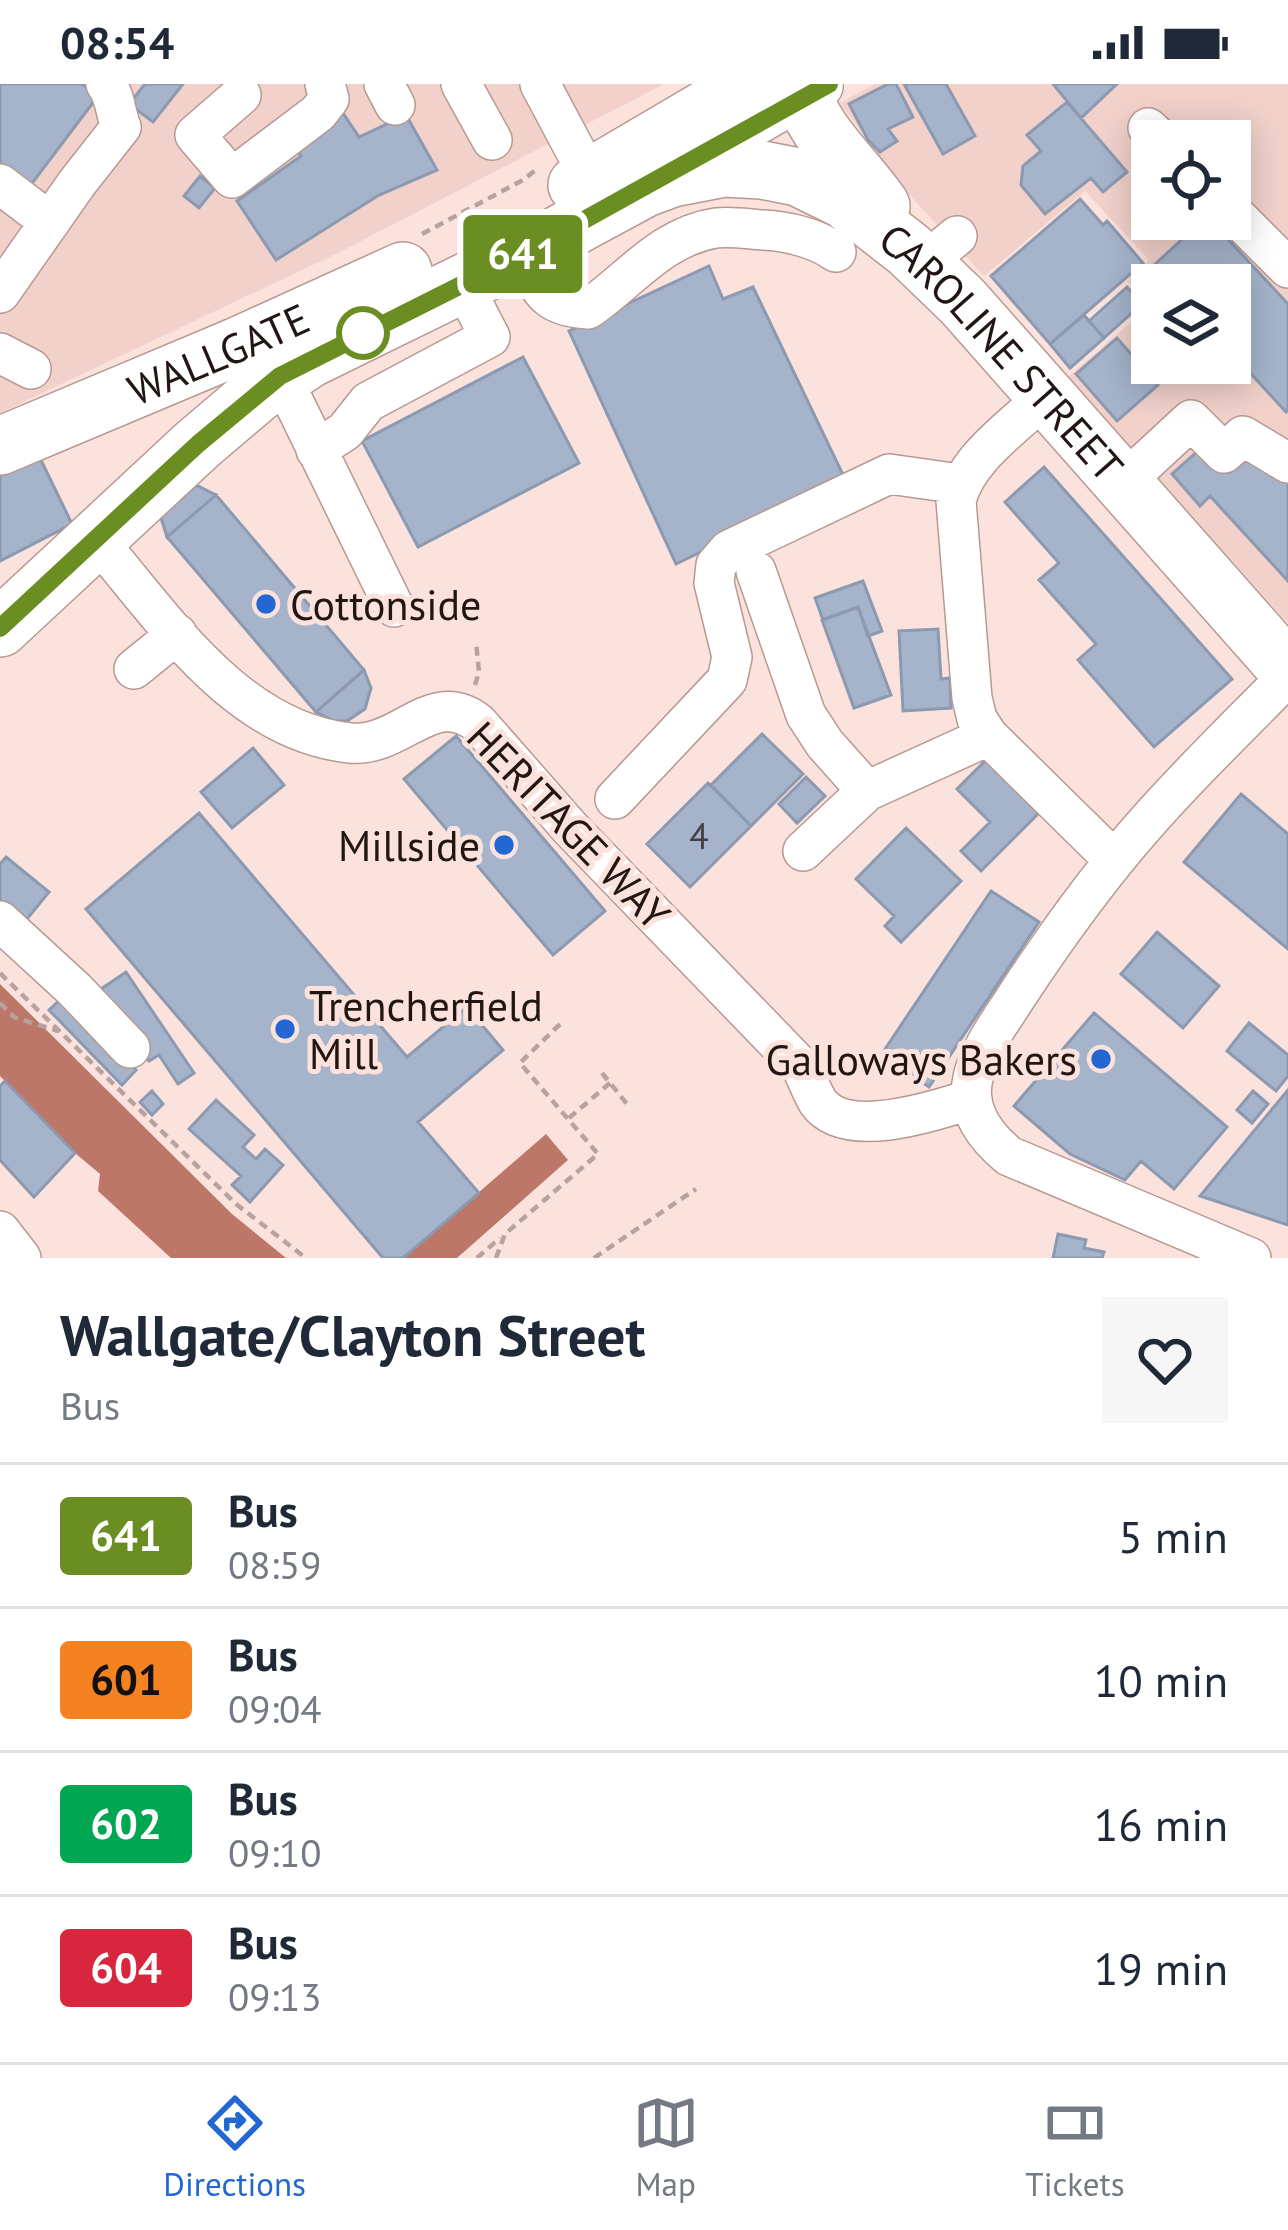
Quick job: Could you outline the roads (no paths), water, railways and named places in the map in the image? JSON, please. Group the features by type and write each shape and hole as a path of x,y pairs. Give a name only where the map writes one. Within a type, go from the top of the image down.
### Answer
{"highway":[{"name":"WALLGATE","path":"0,446 379,283 590,178 749,84"},
{"path":"811,89 831,144 876,199 930,250"},
{"name":"CAROLINE STREET","path":"646,188 698,171 780,172 815,183 930,250 977,316 1288,673"},
{"name":"WALLGATE","path":"0,628 198,444 280,376 646,188"},
{"path":"141,388 171,396 195,430 198,444"}],"street":[{"path":"0,292 122,128 106,84"},
{"path":"241,95 195,135 232,178 318,113 329,99 325,84"},
{"path":"461,84 492,140"},
{"path":"540,84 590,178"},
{"name":"WALLGATE","path":"646,188 811,89"},
{"path":"0,184 50,221"},
{"path":"521,255 547,298 566,308 588,309 678,240 717,228 776,230 836,252"},
{"path":"1251,231 1288,268"},
{"path":"316,450 345,431 368,402 490,338 463,284"},
{"path":"280,376 394,607"},
{"path":"1047,395 971,467 960,484 956,501 972,698 988,736 1114,860"},
{"path":"1124,483 1191,420 1224,453 1243,436 1288,463"},
{"path":"615,799 728,680 732,657 714,583 716,565 729,550 889,474 960,484"},
{"name":"HERITAGE WAY","path":"110,526 177,634 216,676 268,714 323,737 353,743 375,742 450,709 478,723 586,844 802,1068 828,1129 855,1121 928,1113 972,1100"},
{"path":"756,572 806,715 867,791"},
{"path":"134,669 177,634"},
{"path":"1251,1258 1009,1156 989,1139 978,1121 973,1077 992,1035 1114,860 1288,673"},
{"path":"803,851 867,791 988,736"},
{"path":"0,921 76,990 130,1048"},
{"path":"0,1231 21,1258"}],"place":[{"name":"Cottonside","path":"266,604"},
{"name":"Millside","path":"504,845"},
{"name":"Trencherfield Mill","path":"285,1029"},
{"name":"Galloways Bakers","path":"1101,1059"}]}
